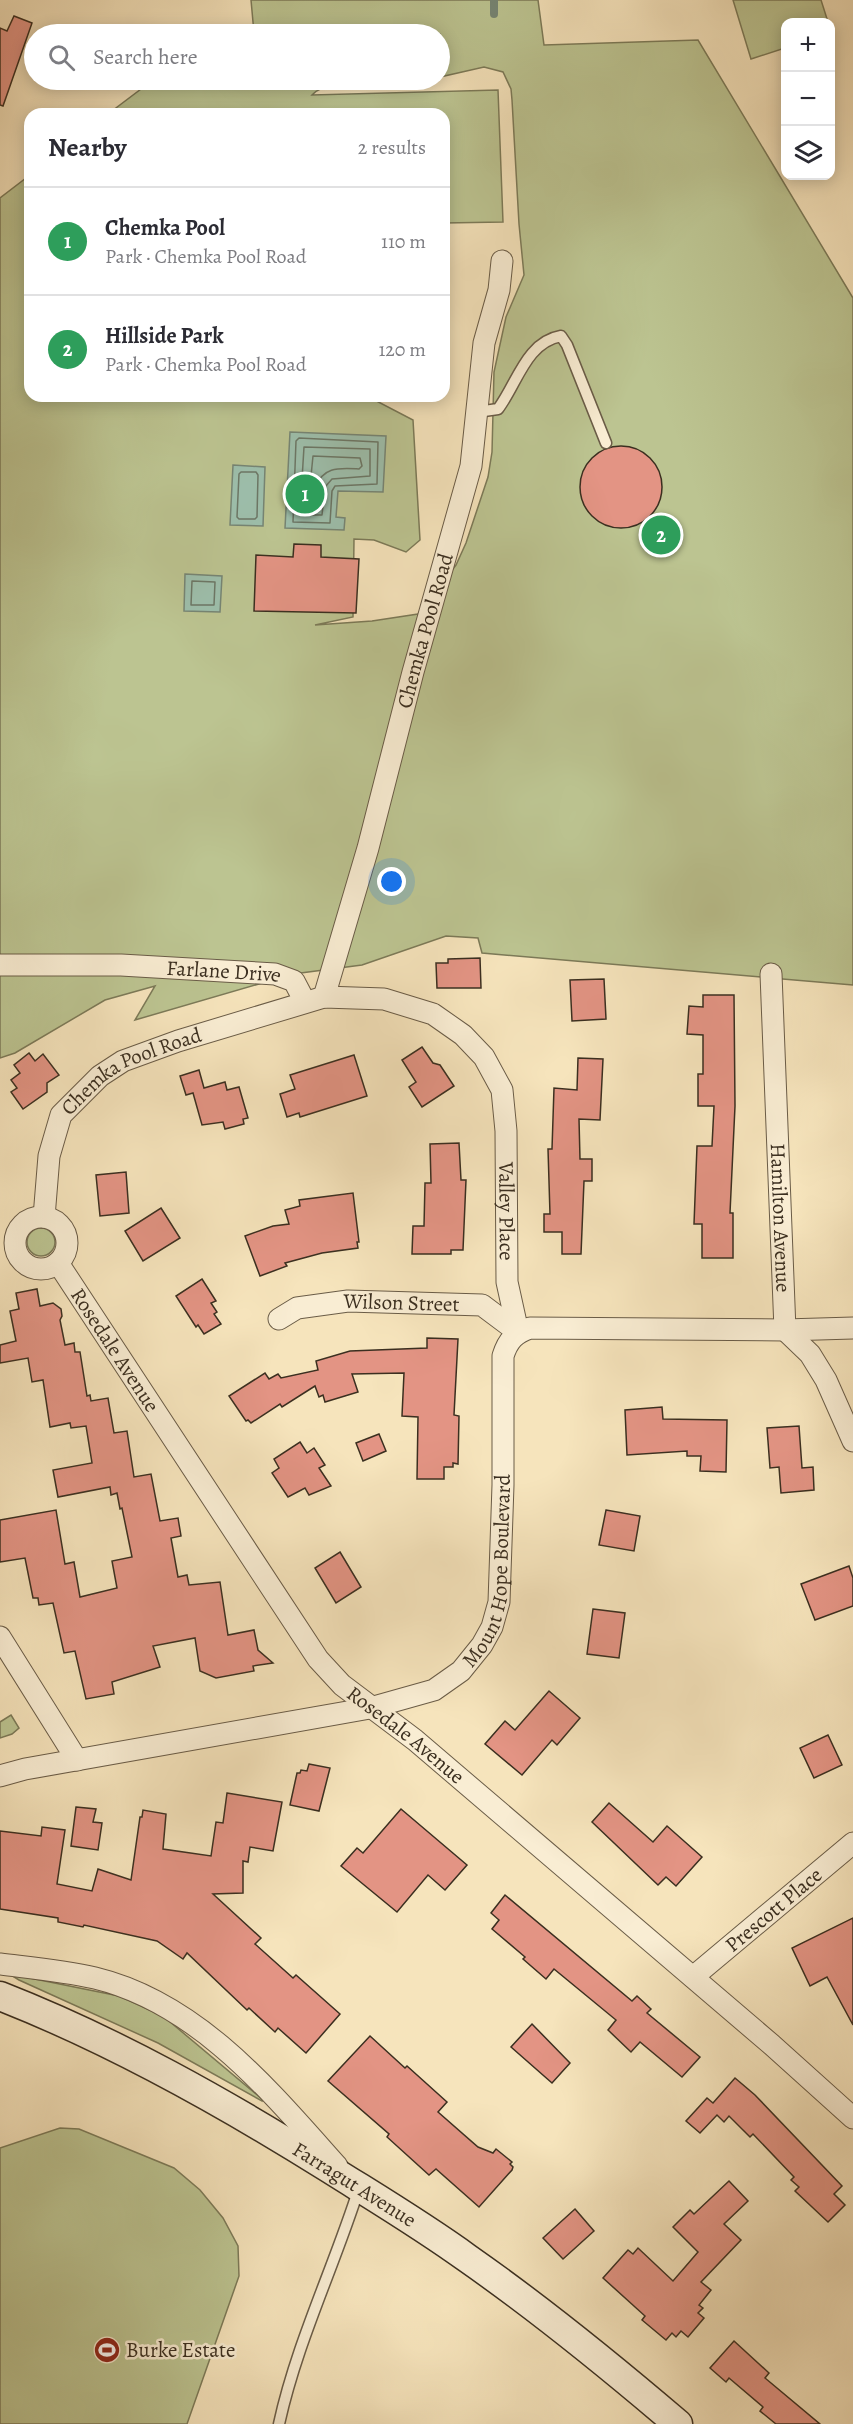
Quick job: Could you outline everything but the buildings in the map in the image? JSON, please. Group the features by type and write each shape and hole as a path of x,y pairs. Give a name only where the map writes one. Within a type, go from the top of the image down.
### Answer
{"main road":[{"name":"Farragut Avenue","path":"0,1996 39,2012 172,2076 278,2136 466,2257 543,2313 678,2424"}],"street":[{"name":"Chemka Pool Road","path":"44,1217 49,1156 62,1115 100,1076 123,1061 178,1041 315,1000 369,848 413,672 471,466 484,343 500,290 502,261"},
{"name":"Farlane Drive","path":"0,965 121,965 275,974 294,981 315,1000"},
{"name":"Hamilton Avenue","path":"771,974 785,1330"},
{"name":"Valley Place","path":"315,1000 384,999 433,1014 463,1035 484,1057 502,1090 506,1131 507,1282 518,1332"},
{"path":"44,1217 59,1224 64,1231 66,1248 58,1263 46,1268 38,1268 9,1258 19,1231 30,1219 44,1217"},
{"name":"Rosedale Avenue","path":"58,1263 318,1659 342,1685 415,1740 693,1977 853,2118"},
{"name":"Wilson Street","path":"279,1318 297,1308 348,1302 482,1305 518,1332"},
{"path":"518,1332 530,1328 785,1330 853,1328"},
{"path":"785,1330 810,1354 826,1380 853,1441"},
{"name":"Mount Hope Boulevard","path":"0,1776 25,1769 370,1708 422,1695 448,1681 471,1660 492,1627 499,1602 503,1485 503,1356 507,1343 518,1332"},
{"path":"0,1637 77,1760"},
{"name":"Prescott Place","path":"693,1977 853,1843"},
{"path":"0,1964 97,1978 136,1991 166,2006 219,2044 239,2062 279,2101 355,2185"}],"lane":[{"path":"477,412 498,409 537,348 549,338 561,336 567,345 606,443"},
{"path":"279,2424 286,2392 309,2321 344,2237 355,2185"}],"green space":[{"path":"251,0 538,0 544,45 698,40 853,298 853,985 482,953 478,938 446,936 362,965 293,974 135,1020 155,986 105,1000 15,1053 0,1058 0,198 24,180 24,402 378,402 413,420 420,540 406,552 374,540 354,539 353,617 315,625 372,621 418,614 456,565 466,543 488,477 492,452 494,372 506,317 524,275 511,89 503,72 484,67 450,75 450,24 253,24"},
{"path":"733,0 821,0 827,18 781,18 781,49 751,59"},
{"path":"140,90 318,90 312,95 498,90 503,222 450,223 450,108 116,108"},
{"path":"41,1228 51,1232 55,1242 51,1252 41,1256 31,1252 27,1242 31,1232"},
{"path":"11,1715 19,1728 12,1734 0,1738 0,1722"},
{"path":"15,1975 119,1996 163,2016 262,2101 158,2043 19,1980 14,1977"},
{"name":"Burke Estate","path":"60,2128 79,2129 174,2168 200,2190 223,2218 238,2246 239,2276 187,2424 0,2424 0,2148"}],"water":[{"path":"290,432 386,436 383,492 338,491 336,517 345,518 344,530 285,528"},
{"path":"233,465 265,467 263,526 230,525"},
{"path":"185,574 222,576 220,612 184,611"}],"waterway":[{"path":"494,0 494,14"}],"place":[{"name":"Chemka Pool","path":"305,494"},
{"name":"Hillside Park","path":"661,535"},
{"name":"Burke Estate","path":"107,2350"}]}
